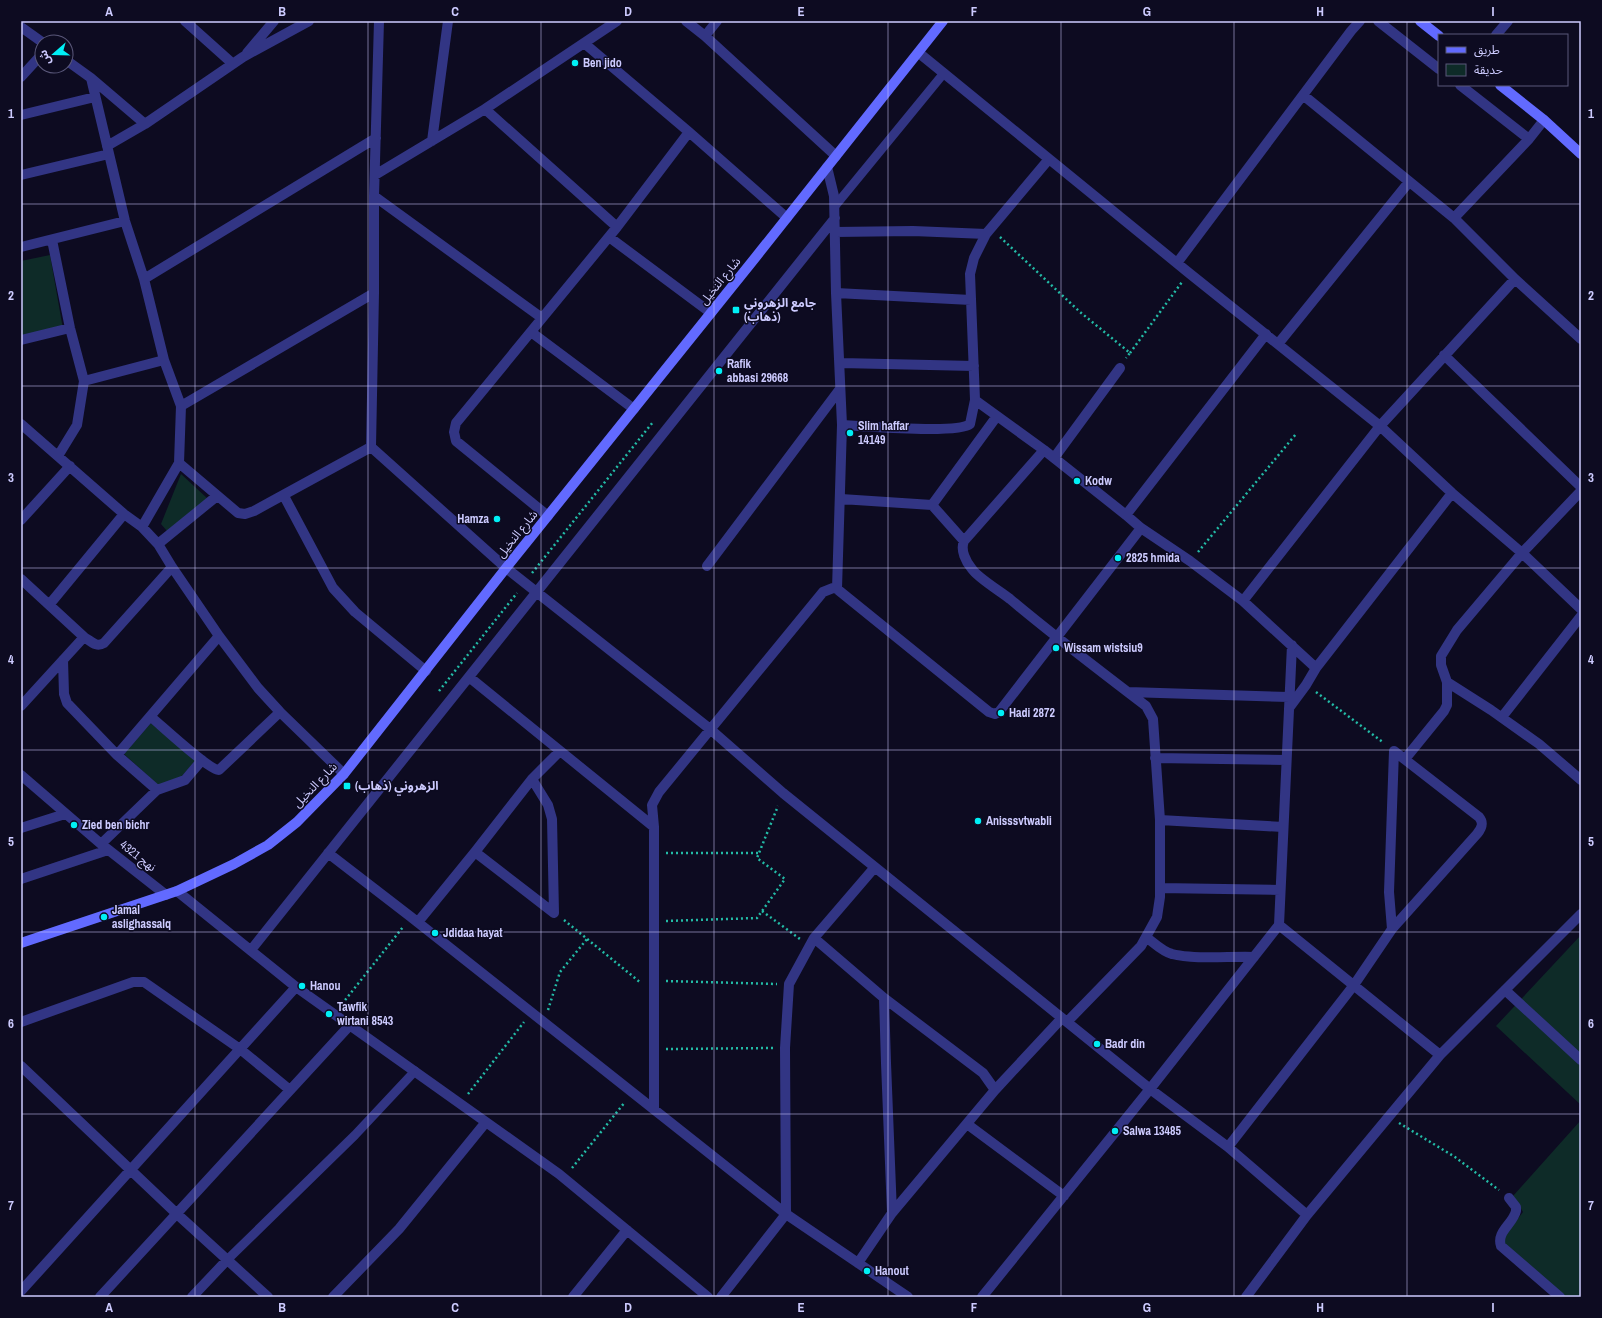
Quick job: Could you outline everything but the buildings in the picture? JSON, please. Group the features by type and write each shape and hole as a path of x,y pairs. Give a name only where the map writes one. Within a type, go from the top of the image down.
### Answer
{"main road":[{"name":"شارع النخيل","path":"21,943 177,891 234,864 268,845 297,822 344,774 506,568 919,53 943,21"},
{"path":"1420,21 1438,35"},
{"path":"1501,86 1544,120 1581,154"}],"street":[{"path":"243,57 274,21"},
{"path":"21,174 108,150 243,57 309,21"},
{"path":"379,21 374,196 371,447 506,568 710,729 783,793 1150,1089 1228,1147 1307,1215"},
{"path":"432,141 448,21"},
{"path":"375,175 485,109 616,21"},
{"path":"686,21 705,36 836,156"},
{"path":"705,36 717,21"},
{"path":"1177,263 1350,31 1360,21"},
{"path":"1378,21 1438,68"},
{"path":"1497,34 1508,21"},
{"path":"186,22 233,64"},
{"path":"21,27 34,36"},
{"path":"584,43 787,218"},
{"path":"919,53 1380,426 1452,493 1522,553 1581,609"},
{"path":"21,77 34,63"},
{"path":"74,66 91,78 144,124"},
{"path":"91,78 125,221 144,279 164,360 181,406 179,463 142,527"},
{"path":"1461,86 1529,138"},
{"path":"1303,95 1454,218 1515,279 1581,339"},
{"path":"21,115 95,97"},
{"path":"485,109 618,226"},
{"path":"1454,218 1544,120"},
{"path":"548,516 456,441 454,432 456,423 618,226 688,132"},
{"path":"144,279 376,138"},
{"path":"842,425 924,429 962,428 970,424 975,400 970,274 974,258 988,231 1049,159"},
{"path":"827,167 835,206 836,293 842,425 838,590"},
{"path":"1278,344 1409,182"},
{"path":"374,196 542,318"},
{"path":"251,950 835,218"},
{"path":"21,247 125,221"},
{"path":"835,232 988,231"},
{"path":"609,237 711,313"},
{"path":"52,240 70,328 84,381 77,425 58,456"},
{"path":"1243,601 1380,426 1515,279"},
{"path":"181,406 374,293"},
{"path":"836,293 971,300"},
{"path":"21,340 70,328"},
{"path":"531,332 634,408"},
{"path":"1126,515 1266,334"},
{"path":"1444,355 1581,487"},
{"path":"84,381 164,360"},
{"path":"840,363 974,366"},
{"path":"1054,458 1120,368"},
{"path":"707,566 840,389"},
{"path":"975,400 1044,450 1141,528 1190,561 1243,601 1316,668"},
{"path":"932,505 997,416"},
{"path":"21,424 124,514 142,527 158,544 219,636 258,688 280,712 344,774"},
{"path":"179,463 238,513 245,514 284,496 371,447"},
{"path":"858,1263 892,1213 995,1090 1141,946 1157,917 1160,888 1160,820 1154,731 1151,713 1146,706 1056,638 995,587 972,570 962,547 964,541 1044,450"},
{"path":"21,520 70,466"},
{"path":"1405,759 1444,711 1447,705 1447,682 1442,669 1441,656 1457,630 1522,553 1581,492"},
{"path":"1289,708 1306,685 1316,668 1452,493"},
{"path":"158,544 217,496"},
{"path":"284,496 333,588 355,612 426,671"},
{"path":"840,499 932,505 964,541"},
{"path":"50,605 124,514"},
{"path":"654,1109 654,827 652,804 654,799 710,729 823,592 833,588 838,590 992,714 999,712 1141,528"},
{"path":"23,584 50,605 84,637 100,646 172,567"},
{"path":"1502,717 1581,616"},
{"path":"117,755 219,636"},
{"path":"21,706 84,637"},
{"path":"982,1297 1150,1089 1279,925 1292,645"},
{"path":"63,660 64,694 67,703 117,755 157,790"},
{"path":"469,677 654,827"},
{"path":"1447,682 1502,717 1539,744 1581,780"},
{"path":"1128,692 1289,697"},
{"path":"151,717 216,770 221,769 280,712"},
{"path":"414,919 475,852 532,779 560,751"},
{"path":"1228,1147 1354,985 1392,929 1477,834 1482,826 1482,822 1478,817 1394,751"},
{"path":"1392,929 1389,892 1394,751"},
{"path":"1155,758 1286,760"},
{"path":"21,879 105,847 157,790 185,780 202,760"},
{"name":"نهج 4321","path":"21,775 65,814 166,895"},
{"path":"532,779 551,811 554,913"},
{"path":"21,828 65,814"},
{"path":"1160,820 1283,827"},
{"path":"475,852 554,913"},
{"path":"328,854 414,919 786,1214 908,1297"},
{"path":"721,1297 786,1214 785,1048 789,984 812,942 875,867"},
{"path":"1160,888 1280,890"},
{"path":"177,891 296,987 564,1178 708,1297"},
{"path":"1246,1297 1307,1215 1440,1055 1581,914"},
{"path":"1279,925 1440,1055"},
{"path":"1146,937 1171,954 1190,956 1254,956"},
{"path":"812,942 983,1073 995,1090"},
{"path":"21,1022 132,982 144,982 240,1049 290,1090"},
{"path":"21,1291 296,987"},
{"path":"1505,990 1581,1060"},
{"path":"884,998 892,1213"},
{"path":"100,1297 350,1025"},
{"path":"21,1066 177,1214 268,1297"},
{"path":"333,1297 399,1229 486,1122"},
{"path":"967,1124 1064,1196"},
{"path":"1509,1198 1516,1207 1516,1211 1501,1235 1499,1240 1500,1246 1560,1297"},
{"path":"573,1297 627,1230"},
{"path":"192,1297 227,1260"}],"lane":[{"path":"835,206 944,73"},
{"path":"227,1260 370,1120 415,1071"}],"path":[{"path":"988,231 1080,312 1130,353"},
{"path":"1120,368 1189,273"},
{"path":"1190,561 1296,434"},
{"path":"1306,685 1394,751"},
{"path":"654,921 757,918 785,879 757,858 783,793"},
{"path":"654,853 760,853"},
{"path":"762,910 812,942"},
{"path":"554,913 654,993"},
{"path":"334,1014 414,919"},
{"path":"545,1022 560,972 587,939"},
{"path":"654,980 789,984"},
{"path":"460,1104 531,1012"},
{"path":"654,1050 785,1048"},
{"path":"564,1178 633,1092"},
{"path":"1388,1117 1455,1157 1509,1198"}],"green space":[{"path":"50,255 63,329 21,338 21,261"},
{"path":"181,474 208,499 167,531 161,524"},
{"path":"151,723 196,760 181,777 158,785 124,754"},
{"path":"1581,935 1581,1105 1496,1026"},
{"path":"1581,1120 1581,1297 1565,1297 1501,1241 1523,1212 1513,1196"}],"place":[{"name":"Ben jido","path":"575,63"},
{"name":"جامع الزهروني (ذهاب)","path":"736,310"},
{"name":"Rafik abbasi 29668","path":"719,371"},
{"name":"Slim haffar 14149","path":"850,433"},
{"name":"Kodw","path":"1077,481"},
{"name":"Hamza","path":"497,519"},
{"name":"2825 hmida","path":"1118,558"},
{"name":"Wissam wistsiu9","path":"1056,648"},
{"name":"Hadi 2872","path":"1001,713"},
{"name":"الزهروني (ذهاب)","path":"347,786"},
{"name":"Anisssvtwabli","path":"978,821"},
{"name":"Zied ben bichr","path":"74,825"},
{"name":"Jamal aslighassalq","path":"104,917"},
{"name":"Jdidaa hayat","path":"435,933"},
{"name":"Hanou","path":"302,986"},
{"name":"Tawfik wirtani 8543","path":"329,1014"},
{"name":"Badr din","path":"1097,1044"},
{"name":"Salwa 13485","path":"1115,1131"},
{"name":"Hanout","path":"867,1271"}]}
